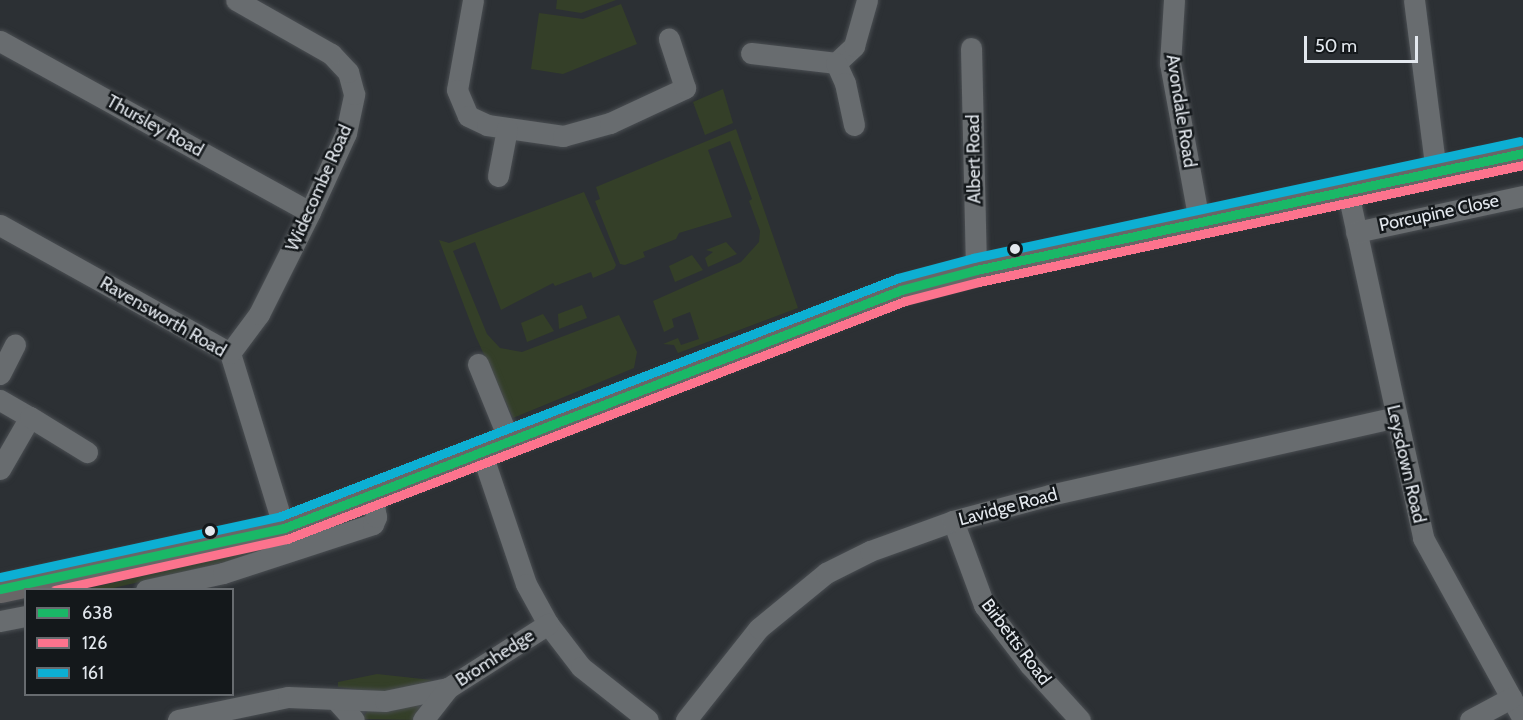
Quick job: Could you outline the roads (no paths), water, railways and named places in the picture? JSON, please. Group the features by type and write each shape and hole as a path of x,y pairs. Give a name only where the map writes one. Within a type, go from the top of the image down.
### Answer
{"main road":[{"path":"0,589 284,528 901,290 976,270 1347,188 1523,153"}],"street":[{"name":"Widecombe Road","path":"230,352 259,314 346,133 354,105 351,79 331,54 236,0"},
{"path":"473,0 457,90 468,116 507,129 563,136 610,123 685,88 669,39"},
{"path":"751,54 836,63 854,46 867,0"},
{"name":"Avondale Road","path":"1174,0 1170,63 1199,221"},
{"path":"1414,0 1436,171"},
{"name":"Thursley Road","path":"0,41 310,212"},
{"name":"Albert Road","path":"971,48 976,270"},
{"path":"836,63 845,83 854,125"},
{"path":"498,176 507,129"},
{"name":"Leysdown Road","path":"1347,188 1423,538 1523,719"},
{"name":"Porcupine Close","path":"1356,232 1523,196"},
{"name":"Ravensworth Road","path":"0,225 230,352 284,528"},
{"path":"0,374 15,345"},
{"path":"478,364 509,440"},
{"path":"0,400 87,452"},
{"path":"0,469 30,417"},
{"name":"Lavidge Road","path":"686,720 759,628 826,573 870,551 953,521 1050,495 1396,417"},
{"path":"481,451 526,584 548,624 581,667 648,720"},
{"path":"155,588 223,573 373,524 376,517 372,494"},
{"name":"Birbetts Road","path":"953,521 984,605 1030,665 1080,720"},
{"path":"0,621 24,616"},
{"name":"Bromhedge","path":"178,720 288,697 400,700 448,688 548,624"},
{"path":"423,720 448,688"},
{"path":"1470,720 1511,698"},
{"path":"335,699 354,720"}]}
